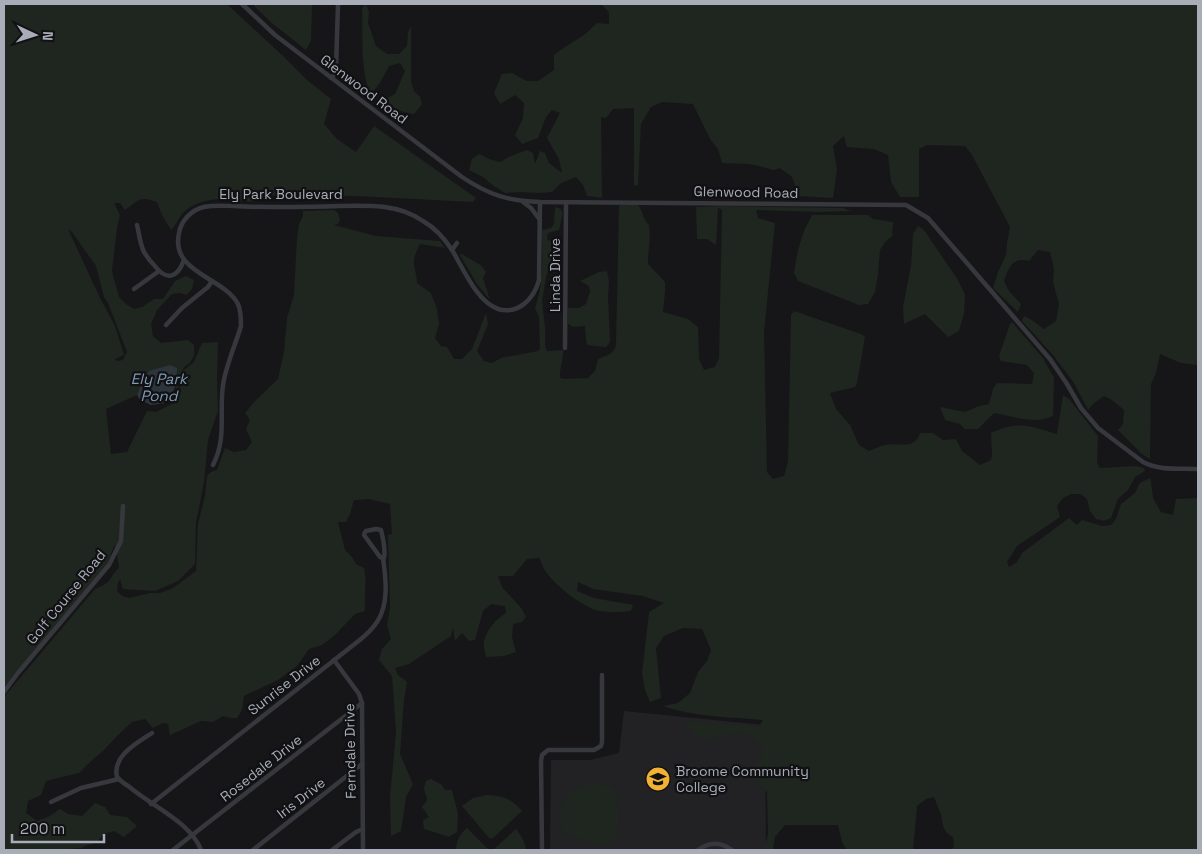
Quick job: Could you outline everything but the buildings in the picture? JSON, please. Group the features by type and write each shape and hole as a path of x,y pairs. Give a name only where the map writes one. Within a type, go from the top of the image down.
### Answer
{"street":[{"name":"Glenwood Road","path":"242,4 275,35 331,78 475,186 499,197 540,202 906,205 928,218 1050,360 1081,408 1098,428 1151,466 1198,469"},
{"path":"331,78 336,73 338,4"},
{"path":"522,201 531,208 540,220"},
{"name":"Ely Park Boulevard","path":"184,260 179,248 178,233 187,217 203,207 273,208 357,205 386,207 401,210 422,219 436,230 452,250 478,293 485,301 498,309 510,310 530,300 537,288 539,280 540,202"},
{"name":"Linda Drive","path":"565,348 566,202"},
{"path":"137,225 143,250 164,276 175,275 184,260 192,269 231,295 238,305 241,326 223,387 222,436 220,449 213,465"},
{"path":"452,250 457,243"},
{"path":"134,289 159,271"},
{"path":"166,325 187,303 208,287 212,281"},
{"name":"Golf Course Road","path":"4,692 109,565 121,541 123,506"},
{"name":"Sunrise Drive","path":"151,804 361,639 372,628 384,606 383,558 385,552 381,530 366,531 365,536 380,557 383,558"},
{"name":"Ferndale Drive","path":"334,660 359,694 362,703 363,850"},
{"path":"542,850 542,755 548,750 594,750 601,746 602,675"},
{"name":"Rosedale Drive","path":"173,850 362,703"},
{"path":"152,732 132,746 122,756 116,767 116,773 119,779 151,804 176,820 193,835 201,850"},
{"name":"Iris Drive","path":"253,850 362,764"},
{"path":"51,802 81,788 119,779"},
{"path":"332,850 363,829"},
{"path":"698,850 712,844 724,846 732,850"}],"shaded area":[{"path":"4,4 227,4 307,80 331,99 324,124 337,139 356,152 374,126 476,198 473,202 357,196 254,195 253,201 255,202 218,199 201,202 185,211 171,230 157,202 143,199 125,210 120,203 114,203 120,215 112,271 119,297 134,309 142,307 154,299 163,299 175,281 186,276 194,280 192,289 187,295 180,293 172,294 157,310 151,324 153,336 161,343 188,340 194,345 194,355 190,363 184,367 178,391 175,391 176,385 142,382 137,395 106,409 111,454 127,452 147,411 156,412 176,402 184,370 194,362 202,343 218,342 218,411 208,440 204,482 196,523 195,564 178,581 155,591 123,589 120,579 117,591 122,596 129,598 150,593 160,593 173,588 196,571 198,524 205,496 207,476 217,470 225,448 234,452 246,450 252,442 246,429 250,420 245,413 278,379 284,352 287,318 294,295 297,237 303,211 334,210 338,213 340,220 338,224 334,225 376,236 440,241 445,248 420,244 414,262 417,283 431,293 437,309 439,324 435,338 441,346 447,347 454,359 462,359 472,349 486,313 488,324 477,351 484,361 492,363 501,358 538,351 540,348 539,317 535,308 541,279 542,230 551,228 554,224 555,207 561,209 563,213 559,230 548,233 547,240 560,243 560,266 549,269 542,301 545,346 547,351 563,350 560,378 564,379 588,378 595,371 598,359 614,351 616,345 620,205 638,205 649,225 648,264 665,282 663,312 688,319 698,327 699,359 704,370 715,367 719,358 722,210 718,208 716,245 707,239 697,239 696,207 843,208 851,211 756,210 758,218 775,223 764,332 767,472 773,479 784,476 788,462 791,315 794,311 865,337 855,387 830,393 836,409 850,425 859,445 869,451 885,445 910,444 917,439 920,433 933,433 943,440 956,439 962,451 980,465 991,460 991,433 1017,425 1057,434 1063,395 1070,400 1098,436 1097,462 1100,468 1136,466 1144,468 1145,471 1135,477 1128,490 1118,499 1111,518 1104,521 1096,519 1090,511 1087,499 1080,494 1071,494 1063,498 1057,506 1060,517 1017,546 1007,562 1009,567 1017,562 1022,553 1069,518 1077,525 1082,520 1102,526 1111,525 1116,519 1121,504 1135,493 1140,483 1150,478 1153,498 1161,512 1173,515 1176,499 1198,498 1198,850 950,850 954,847 953,837 945,830 934,797 926,799 917,806 913,850 847,850 842,842 838,825 785,825 775,837 773,850 764,850 768,834 767,792 754,778 737,772 754,771 763,751 756,739 743,733 707,739 695,735 681,720 759,727 763,720 700,714 663,706 678,703 690,693 698,672 707,661 711,650 702,629 683,628 664,636 656,648 661,698 650,702 645,690 642,674 649,612 664,603 643,596 593,589 578,582 577,591 594,598 633,605 631,611 607,612 592,609 576,600 554,581 544,569 539,558 527,559 513,576 498,576 502,587 522,609 526,617 522,622 513,624 512,637 516,652 504,656 486,657 484,643 487,632 495,621 506,613 505,606 491,604 483,611 475,640 469,641 462,633 455,641 453,628 451,636 409,664 395,668 398,675 407,682 400,754 413,784 406,797 401,831 391,836 390,797 396,732 392,676 379,660 382,649 391,639 387,625 390,608 388,535 392,534 390,504 369,499 354,500 346,522 338,522 345,550 356,564 364,568 365,611 355,614 335,635 322,645 309,649 297,666 278,680 244,696 242,710 237,718 223,716 213,722 201,721 170,735 168,724 163,723 153,728 145,719 132,722 79,773 46,781 41,795 28,801 26,813 37,821 48,817 60,809 68,814 82,816 95,803 105,807 110,815 127,817 137,826 124,837 114,831 104,834 97,842 80,848 4,850 4,697 95,589 108,582 119,567 115,544 104,571 4,690","holes":["68,229 96,266 104,297 127,352 123,360 117,361 115,359 124,355 115,326"]},
{"path":"252,4 312,4 311,41 306,50 272,23"},
{"path":"366,4 369,12 368,23 376,46 387,54 399,54 407,46 408,32 411,26 411,82 422,104 414,114 398,110 383,101 395,94 405,71 400,63 389,66 380,83 371,94 367,86 363,52 362,8"},
{"path":"601,4 1198,4 1198,365 1181,363 1160,354 1156,373 1151,384 1150,459 1142,454 1118,430 1123,424 1124,410 1104,396 1088,410 1074,383 1053,355 1022,321 1024,316 1044,329 1056,321 1059,304 1053,282 1054,269 1050,252 1038,250 1029,261 1019,260 1009,268 1004,281 1009,291 1021,304 1018,312 993,288 1006,255 1010,227 972,155 965,146 927,145 919,149 919,197 900,197 891,182 888,155 874,149 847,147 844,136 833,146 837,170 833,198 799,196 792,177 780,168 774,170 750,164 722,163 718,149 710,139 693,104 662,102 651,107 641,124 638,186 634,185 634,108 613,109 606,118 601,117 602,198 587,196 583,185 576,177 561,183 552,192 505,193 483,177 469,170 472,159 479,154 500,162 527,150 533,153 535,164 540,151 545,153 549,163 562,173 559,159 547,138 560,113 552,110 546,117 538,138 522,144 515,135 523,118 524,103 515,95 500,104 494,93 502,74 512,73 527,81 538,81 554,70 554,55 584,35 597,23 609,24 609,12"},
{"path":"812,215 868,215 873,219 893,222 892,236 880,250 875,292 868,304 859,305 798,281 794,273 798,250"},
{"path":"918,226 924,230 958,280 965,295 964,313 959,331 948,337 925,314 904,324 903,307 911,266 913,234"},
{"path":"462,254 482,266 486,272 483,278 490,300 477,284 460,255"},
{"path":"607,271 609,281 610,342 606,347 587,345 585,326 573,327 568,324 568,308 579,308 586,304 590,292 589,286 580,281 599,272"},
{"path":"1012,322 1043,358 1054,378 1053,416 1046,419 1031,420 994,413 978,429 965,429 960,424 945,420 940,407 965,412 989,404 993,389 997,383 1032,384 1034,373 1027,365 1001,361 999,356"},
{"name":"Broome Community College","path":"624,711 765,725 766,850 550,850 551,760 590,760 619,753"},
{"path":"431,779 442,785 445,790 452,790 458,814 457,832 449,837 424,829 423,820 429,817 422,807 427,799 424,788 426,781"},
{"path":"599,784 610,786 617,792 618,828 610,845 563,834 560,820 560,809 564,799 583,785"},
{"path":"487,795 506,798 522,811 493,838 489,838 462,806 473,798"},
{"path":"467,828 488,850 456,850 459,838"},
{"path":"516,829 524,841 526,850 495,850 495,848"}],"water":[{"name":"Ely Park Pond","path":"170,365 177,368 176,383 172,394 165,403 151,405 140,400 137,395 149,371"}],"place":[{"name":"Broome Community College","path":"658,779"}]}
